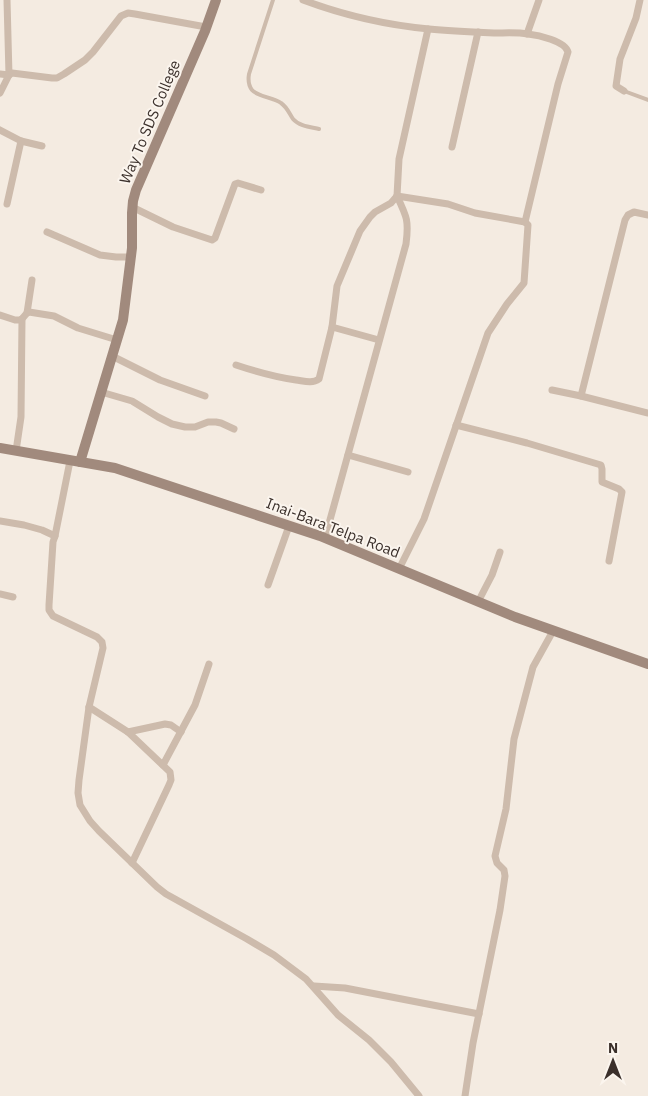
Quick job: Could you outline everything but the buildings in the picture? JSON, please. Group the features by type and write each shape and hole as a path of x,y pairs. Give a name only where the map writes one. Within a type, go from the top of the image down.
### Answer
{"street":[{"path":"0,94 9,75 7,0"},
{"name":"Way To SDS College","path":"75,462 101,392 123,320 132,248 132,207 136,190 216,0"},
{"path":"303,0 323,8 394,25 428,29 527,34 549,39 567,48 568,52 558,84 524,222"},
{"path":"527,34 539,0"},
{"path":"624,91 616,86 620,59 636,18 640,0"},
{"path":"0,74 9,75 14,73 52,78 64,74 85,60 117,20 128,13 206,27"},
{"path":"325,538 406,244 407,218 397,196 399,159 428,29"},
{"path":"452,147 478,32"},
{"path":"0,130 21,141 42,146"},
{"path":"8,204 21,141"},
{"path":"132,207 174,227 212,240 215,238 235,184 238,183 261,190"},
{"path":"397,196 448,204 475,213 524,222 528,225 524,283 488,333 424,519 400,569"},
{"path":"236,365 274,377 315,382 319,379 332,327 337,286 360,231 375,212 391,203 397,196"},
{"path":"581,396 625,220 628,215 634,212 648,215"},
{"path":"47,232 100,254 131,257"},
{"path":"16,451 20,417 25,316 32,280"},
{"path":"0,314 17,321 25,316 54,316 78,328 117,340"},
{"path":"332,327 379,340"},
{"path":"112,356 160,380 205,396"},
{"path":"552,390 648,413"},
{"path":"101,392 132,401 158,418 172,424 195,427 208,422 216,422 234,429"},
{"path":"456,425 527,443 601,465 602,482 622,492 608,561"},
{"name":"Inai-Bara Telpa Road","path":"0,448 115,468 325,538 515,617 648,664"},
{"path":"348,455 408,472"},
{"path":"75,462 52,547 48,605 53,616 98,637 103,644 89,707 79,780 78,793 80,805 90,821 151,882 166,894 274,955 306,979 338,1015 369,1040 391,1062 419,1096"},
{"path":"0,521 24,525 55,536"},
{"path":"268,585 289,526"},
{"path":"478,602 492,575 500,552"},
{"path":"0,594 13,597"},
{"path":"465,1096 472,1043 500,910 505,876 504,870 496,863 495,856 506,809 514,739 533,667 553,631"},
{"path":"163,765 195,705 209,664"},
{"path":"89,707 128,732 170,772 171,780 132,863"},
{"path":"128,732 165,724 171,725 181,732"},
{"path":"314,986 345,988 479,1014"}],"lane":[{"path":"273,0 248,82 256,93 283,104 292,118 298,123 319,129"},
{"path":"624,91 648,100"}]}
